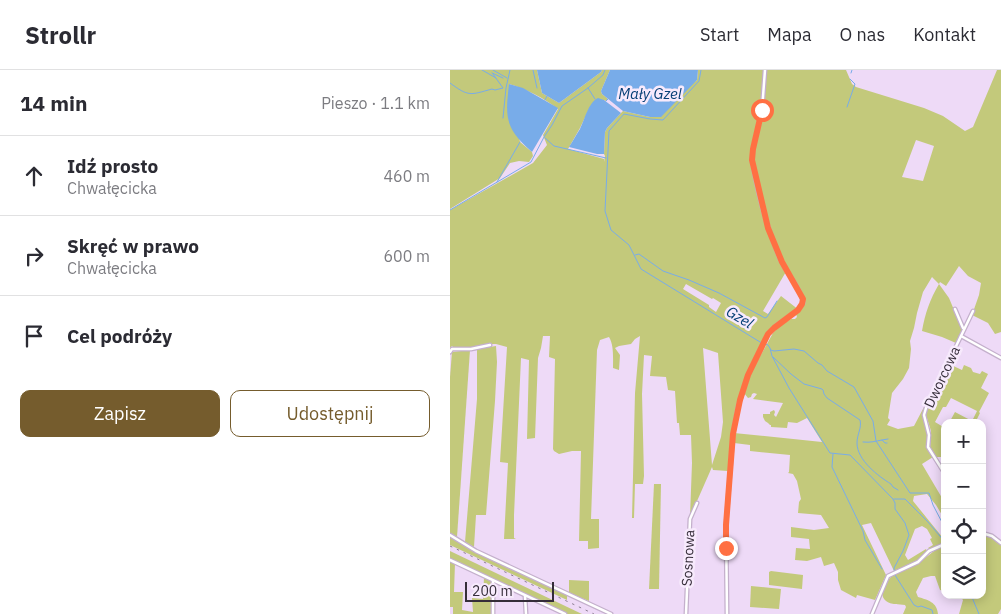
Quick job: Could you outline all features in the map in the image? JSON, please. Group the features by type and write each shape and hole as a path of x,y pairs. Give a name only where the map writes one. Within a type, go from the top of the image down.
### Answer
{"street":[{"path":"727,614 726,525 733,434 738,407 746,380 771,330 800,309 803,301 782,262 768,228 752,160 762,110 765,70"},
{"name":"Dworcowa","path":"955,309 964,329"},
{"name":"Dworcowa","path":"941,468 928,447 930,435 924,415 973,311"},
{"name":"Dworcowa","path":"961,336 1001,358"},
{"path":"450,352 452,350 490,345"},
{"name":"Sosnowa","path":"686,614 690,519 697,503"},
{"path":"450,534 476,551 611,614"},
{"path":"986,534 1001,543"},
{"path":"872,614 888,576 918,562 929,551 941,546"},
{"path":"450,560 564,614"},
{"path":"493,581 493,614"},
{"path":"525,595 526,614"}],"green space":[{"path":"450,70 537,70 542,93 559,103 602,70 610,70 601,91 608,99 589,109 568,149 604,159 604,162 605,132 623,111 650,117 697,80 698,70 846,70 852,84 856,87 924,108 943,116 965,131 973,127 997,70 1001,70 1001,332 995,334 988,323 972,315 981,283 968,276 959,266 946,286 940,282 939,284 932,277 923,292 917,313 910,341 909,368 892,393 888,418 890,420 887,425 898,429 914,426 924,407 928,448 933,457 922,464 941,496 941,513 927,494 914,496 913,501 941,536 941,545 930,550 928,548 933,545 930,539 932,538 927,529 922,526 915,529 905,555 908,560 926,549 927,552 918,560 894,571 871,523 862,525 886,575 875,600 857,595 856,598 841,590 838,572 834,563 824,566 821,557 807,561 795,560 796,548 810,549 809,539 791,537 791,527 814,530 829,528 821,515 798,513 801,499 797,481 793,474 788,473 790,455 750,451 750,445 734,443 734,433 822,442 807,418 797,423 788,422 787,428 771,427 765,421 763,414 770,414 774,410 776,417 783,403 753,399 757,394 754,393 748,398 744,393 752,371 773,333 778,327 797,317 796,314 802,307 804,302 787,270 763,311 768,314 781,296 799,310 768,333 748,372 734,417 728,471 713,470 712,467 690,517 691,435 680,435 679,423 677,423 675,391 668,390 666,377 650,376 652,356 644,355 642,394 644,476 643,484 635,484 634,518 632,518 635,393 640,336 631,344 615,348 620,355 619,370 613,368 611,340 609,337 600,340 597,350 591,519 599,519 599,548 588,549 588,541 579,541 581,451 559,454 553,449 555,359 549,357 550,336 543,336 538,358 535,438 527,439 529,360 521,358 514,515 514,538 516,539 504,539 508,463 500,462 507,347 490,344 476,347 454,348 452,346 450,348 450,210 533,163 547,145 543,135 558,109 535,94 509,84 520,142 532,152 533,156 529,162 519,161 510,163 500,178 450,209","holes":["916,140 934,146 923,181 902,177","686,284 721,303 716,312 709,305 683,289","703,348 718,353 723,422 721,437 712,465"]},
{"path":"939,284 949,298 962,329 956,343 922,331 928,307"},
{"path":"496,346 495,401 486,515 476,515 474,547 465,542 477,399 477,349"},
{"path":"470,350 457,537 450,534 450,377 452,352"},
{"path":"949,364 962,370 964,365 971,368 973,372 980,374 982,371 988,374 981,388 989,393 977,419 973,419 977,411 951,398 946,407 943,407 935,422 941,426 941,457 936,457 930,448 931,431 926,415 928,406"},
{"path":"955,412 968,419 951,419"},
{"path":"654,484 661,484 659,589 649,589"},
{"path":"986,536 993,538 1001,545 1001,609 998,614 959,614 963,600 986,599"},
{"path":"450,537 490,559 567,595 567,600 450,545"},
{"path":"941,547 941,590 935,576 931,576 923,578 916,592 918,597 934,604 938,614 903,614 905,605 893,604 886,601 883,597 882,593 885,585 890,577 897,572 919,562"},
{"path":"450,551 582,614 567,614 450,559"},
{"path":"450,561 455,563 454,592 463,592 462,610 473,612 472,598 483,599 484,578 491,581 492,614 453,614 453,607 450,607"},
{"path":"769,572 803,575 802,589 769,585"},
{"path":"569,580 589,581 589,601 569,593"},
{"path":"751,586 781,589 779,609 750,607"}],"water":[{"name":"Mały Gzel","path":"537,70 602,70 559,103 542,93"},
{"name":"Mały Gzel","path":"610,70 698,70 697,80 661,117 650,117 623,111 602,94 601,91"},
{"path":"509,84 523,88 558,108 532,152 516,136 509,122 507,106"},
{"name":"Mały Gzel","path":"598,98 604,100 621,113 605,132 604,154 569,147 580,129 589,107"}],"waterway":[{"path":"482,70 496,78"},
{"path":"493,70 507,78"},
{"path":"503,118 510,70"},
{"path":"533,70 537,88"},
{"path":"450,210 531,162 562,106 588,88 603,75 605,70"},
{"name":"Gzel","path":"701,70 699,81 663,120 624,114 609,131 605,211 611,230 629,245 641,269 760,342 768,345 789,388 830,453 850,455 893,499 895,509 905,523 909,535 894,568 895,575 914,605 932,610 933,614"},
{"path":"492,73 503,78"},
{"path":"450,83 461,91 470,94 503,88 493,74"},
{"path":"847,107 855,84 850,79"},
{"path":"588,88 595,99"},
{"path":"545,100 547,96"},
{"path":"545,138 554,146 606,158"},
{"path":"497,182 520,142"},
{"path":"635,255 639,254 663,271 719,293 765,318 777,301"},
{"path":"771,350 794,349 804,351 827,371 854,387 873,421 876,441 910,493 929,493 941,520"},
{"path":"773,357 804,384 822,389 827,398 860,420 857,443 860,455 880,477 898,490"},
{"path":"882,440 888,439"},
{"path":"863,442 882,440 887,443"},
{"path":"833,454 832,467 863,531 865,540 882,569"},
{"path":"894,499 905,499 941,537"},
{"path":"973,599 979,614"}],"railway":[{"path":"450,546 594,614"}],"route":[{"path":"726,548 733,434 740,400 748,375 768,334 798,310 803,303 801,295 782,262 768,228 752,160 762,110"}]}
